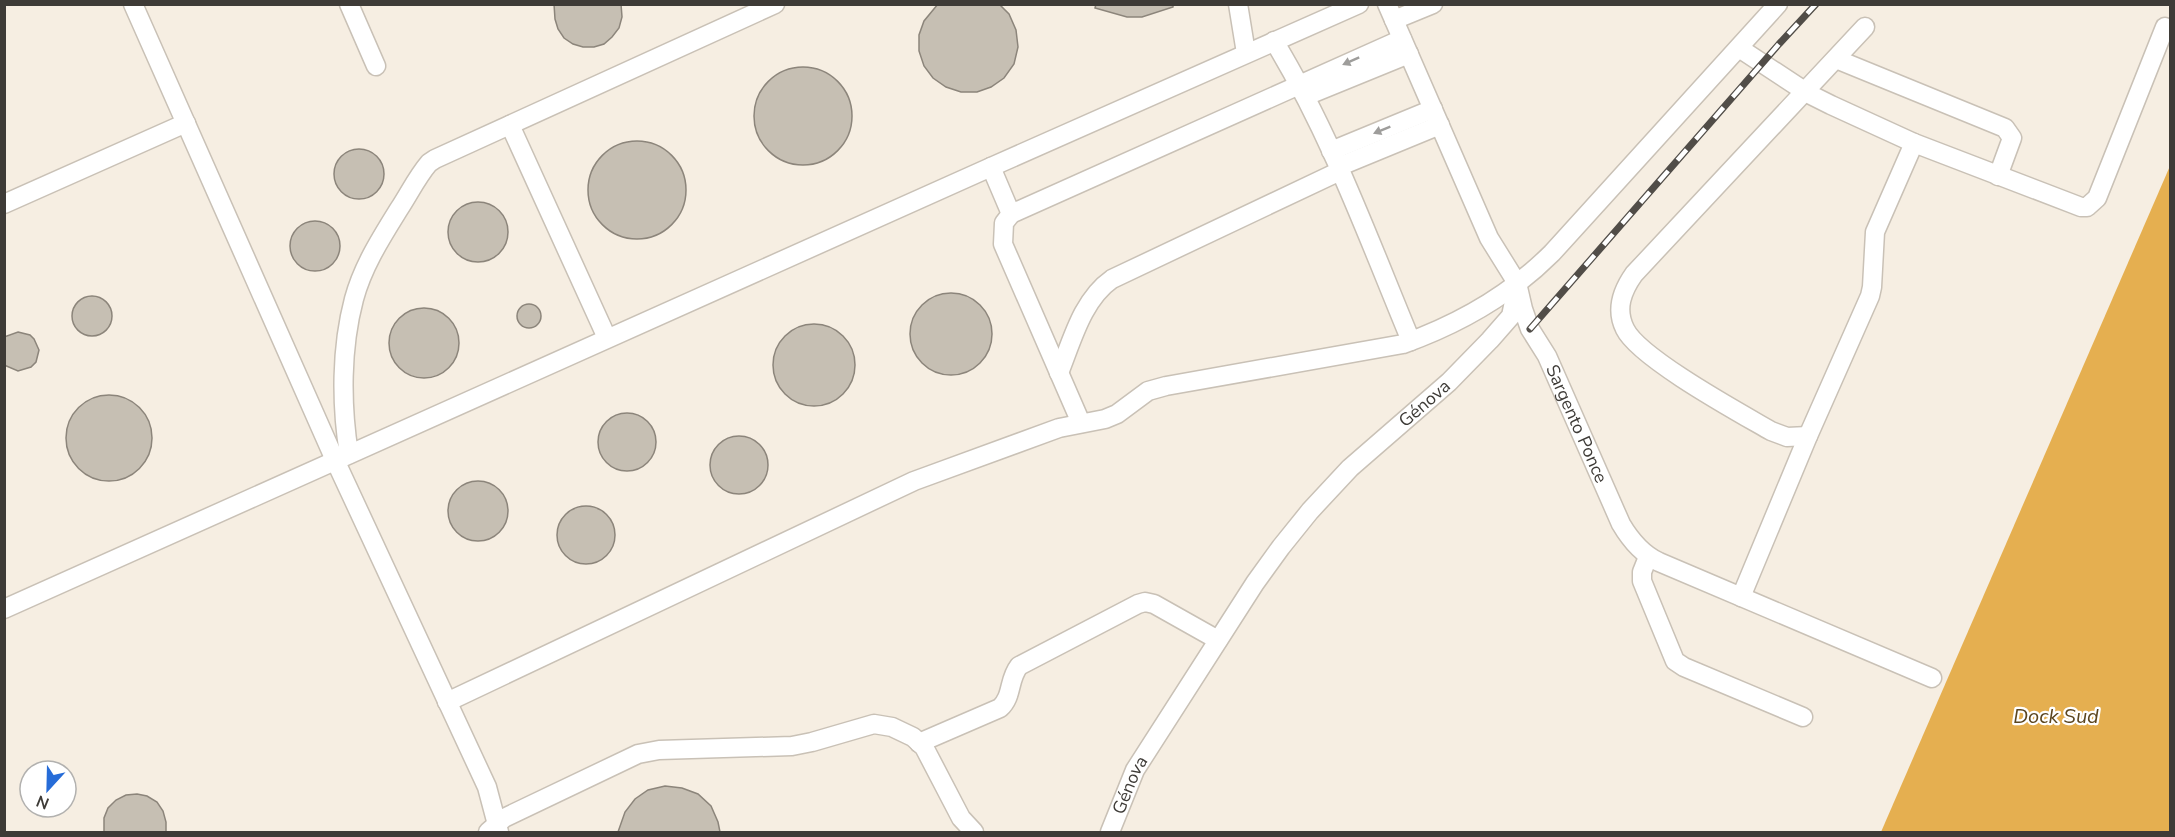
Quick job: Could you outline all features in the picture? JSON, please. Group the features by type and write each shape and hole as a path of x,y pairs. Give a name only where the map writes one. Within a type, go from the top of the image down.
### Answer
{"street":[{"path":"153,4 135,8 186,123 342,457 447,702 487,787 494,830"},
{"path":"349,4 376,66"},
{"path":"342,457 345,428 344,375 347,335 354,298 377,244 429,164 435,159 775,4"},
{"path":"1238,4 1246,53"},
{"path":"4,609 1359,4"},
{"path":"1390,12 1433,4"},
{"path":"447,702 914,481 1059,428 1105,419 1117,414 1148,391 1411,341 1435,332 1479,309 1517,283 1552,253 1778,4"},
{"name":"Sargento Ponce","path":"1390,12 1489,238 1517,283 1522,309 1530,329 1547,356 1621,524 1634,544 1648,557 1932,678"},
{"path":"1808,436 1787,436 1771,431 1659,362 1636,345 1624,329 1620,299 1634,274 1865,27"},
{"path":"1739,48 1805,92 1914,143 2073,206 2087,207 2097,198 2165,27"},
{"path":"1274,41 1303,90 1411,341"},
{"path":"1081,423 1003,244 1004,223 1011,214 1405,46"},
{"path":"1836,59 2005,129 2010,133 2011,145 1998,176"},
{"path":"1059,373 1088,305 1106,283 1336,163 1437,117"},
{"path":"4,204 186,123"},
{"path":"510,125 607,338"},
{"path":"1741,597 1808,436 1870,296 1875,232 1914,143"},
{"path":"991,167 1011,214"},
{"name":"Génova","path":"1110,832 1135,770 1255,583 1310,511 1350,468 1449,382 1505,323 1514,308 1517,283"},
{"path":"1771,431 1789,457 1793,473"},
{"path":"1648,557 1642,572 1642,581 1675,661 1684,667 1803,717"},
{"path":"919,743 1000,708 1006,702 1010,693 1011,679 1019,666 1138,604 1145,602 1154,604 1218,640"},
{"path":"494,830 504,818 638,754 792,746 874,724 892,727 913,737 924,747 961,818 974,832"}],"water":[{"name":"Dock Sud","path":"2170,166 2170,832 1881,832"}],"building":[{"path":"554,4 621,4 622,17 619,28 604,44 583,47 573,44 564,38 558,29"},
{"path":"938,4 999,4 1009,14 1016,30 1018,47 1014,64 1004,78 991,87 977,92 961,92 946,87 933,78 924,66 919,51 919,35 924,21"},
{"path":"1096,4 1173,4 1173,7 1142,17 1127,17 1095,8"},
{"path":"803,67 822,70 838,81 849,97 852,116 849,135 838,151 822,162 803,165 784,162 768,151 757,135 754,116 757,97 768,81 784,70"},
{"path":"637,141 656,144 672,155 683,171 686,190 683,209 672,225 656,236 637,239 618,236 602,225 591,209 588,190 591,171 602,155 618,144"},
{"path":"359,149 377,156 384,174 377,192 359,199 341,192 334,174 341,156"},
{"path":"478,202 490,204 503,215 508,232 506,244 495,257 478,262 466,260 453,249 448,232 450,220 461,207"},
{"path":"315,221 333,228 340,246 333,264 315,271 297,264 290,246 297,228"},
{"path":"951,293 967,296 980,305 989,318 992,334 989,350 980,363 967,372 951,375 935,372 922,363 913,350 910,334 913,318 922,305 935,296"},
{"path":"92,296 106,302 112,316 106,330 92,336 78,330 72,316 78,302"},
{"path":"529,304 538,307 541,316 538,325 529,328 520,325 517,316 520,307"},
{"path":"417,308 431,308 444,314 453,323 459,336 457,356 449,368 431,378 417,378 404,372 395,363 389,350 389,336 395,323 404,314"},
{"path":"814,324 830,327 843,336 852,349 855,365 852,381 843,394 830,403 814,406 798,403 785,394 776,381 773,365 776,349 785,336 798,327"},
{"path":"18,332 30,335 39,350 36,362 31,367 18,371 4,365 4,337"},
{"path":"109,395 133,402 145,414 152,438 145,462 133,474 109,481 85,474 73,462 66,438 73,414 85,402"},
{"path":"621,413 633,413 643,417 652,426 656,448 648,463 633,471 621,471 611,467 602,458 598,448 598,436 602,426 611,417"},
{"path":"733,436 745,436 755,440 764,449 768,471 760,486 745,494 733,494 723,490 714,481 710,471 710,459 714,449 723,440"},
{"path":"478,481 499,490 508,511 499,532 478,541 457,532 448,511 457,490"},
{"path":"580,506 592,506 602,510 611,519 615,541 607,556 592,564 580,564 570,560 561,551 557,541 557,529 561,519 570,510"},
{"path":"665,786 682,788 698,794 711,806 720,832 618,832 625,812 635,799 648,790"},
{"path":"126,795 147,796 157,802 163,811 166,832 104,832 104,818 108,808 116,800"}],"railway":[{"path":"1530,329 1816,4"}]}
